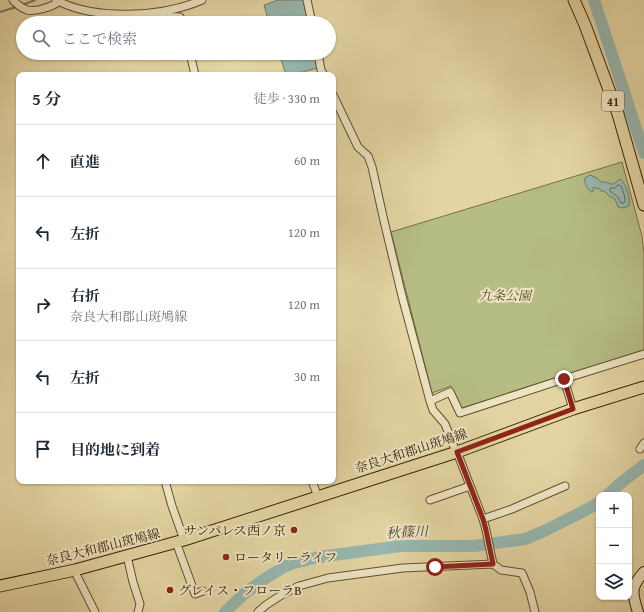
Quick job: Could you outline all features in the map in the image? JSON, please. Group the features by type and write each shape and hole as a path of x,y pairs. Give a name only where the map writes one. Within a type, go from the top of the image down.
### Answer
{"main road":[{"name":"41","path":"574,0 585,25 618,114 644,205"},
{"name":"奈良大和郡山斑鳩線","path":"0,586 75,570 180,541 456,452 573,409 644,388"}],"street":[{"path":"13,0 27,10 35,10 54,5 57,1 79,9 102,14 146,14 160,16"},
{"path":"146,14 174,9 202,0"},
{"path":"307,0 310,16"},
{"path":"192,60 194,72"},
{"path":"319,60 322,72"},
{"path":"336,101 358,147 368,156 372,167 402,296 430,401 433,410 445,424 483,519 492,562 501,570 522,573 530,592 535,612"},
{"path":"430,401 450,392 460,413 644,354"},
{"path":"564,379 573,409"},
{"path":"166,484 193,596 203,591"},
{"path":"313,484 318,497"},
{"path":"430,500 470,486"},
{"path":"483,519 512,509 564,486"},
{"path":"127,556 140,604 138,612"},
{"path":"258,612 283,594 299,586 328,578 403,568 492,562"},
{"path":"75,570 95,612"},
{"path":"638,612 633,597 635,586 644,572"}],"green space":[{"name":"九条公園","path":"622,162 642,236 644,253 644,350 462,408 451,386 432,393 391,232"}],"water":[{"path":"278,0 303,0 306,16 267,16 264,5"},
{"path":"281,60 316,60 318,68 303,72 285,72"},
{"path":"590,175 597,178 601,182 612,184 621,179 628,192 629,206 622,208 618,207 615,199 604,191 601,191 599,188 593,188 593,191 591,192 586,186 585,182 585,178"}],"waterway":[{"path":"22,5 35,0"},
{"name":"秋篠川","path":"594,0 644,153"},
{"path":"0,12 16,7"},
{"name":"秋篠川","path":"610,492 644,465"},
{"name":"秋篠川","path":"225,612 244,594 266,578 294,563 319,557 401,546 474,546 525,539 596,504"}],"place":[{"name":"サンパレス西ノ京","path":"294,530"},
{"name":"ロータリーライフ","path":"226,557"},
{"name":"グレイス・フローラB","path":"170,590"}],"route":[{"path":"435,567 493,564 483,519 457,452 573,409 564,379"}]}
